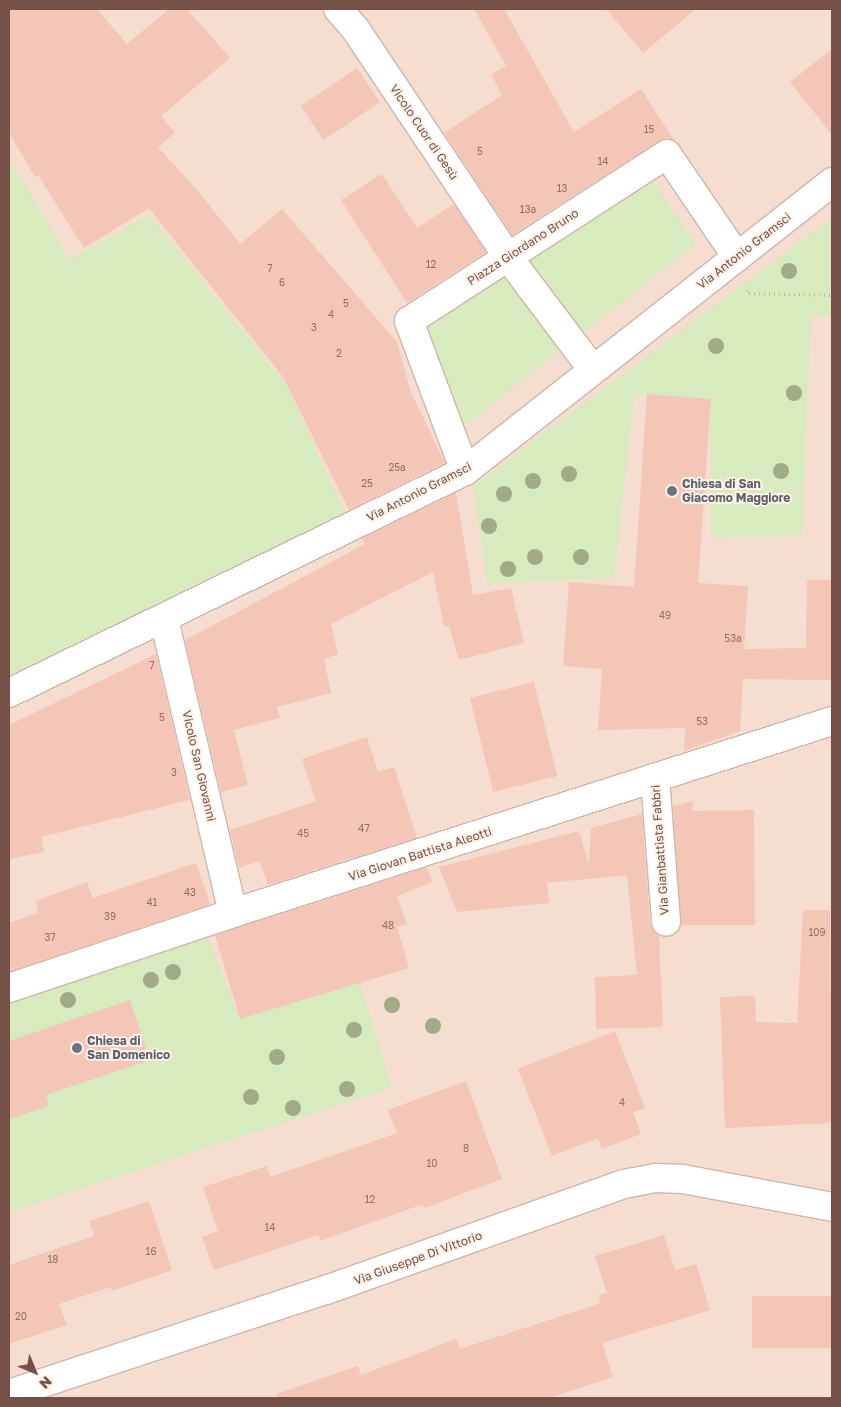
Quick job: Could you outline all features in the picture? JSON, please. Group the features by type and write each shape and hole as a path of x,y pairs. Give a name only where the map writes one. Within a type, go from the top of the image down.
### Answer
{"street":[{"name":"Vicolo Cuor di Gesù","path":"338,9 356,30 508,257 593,370"},
{"name":"Piazza Giordano Bruno","path":"465,471 409,321 667,154 732,261"},
{"name":"Via Antonio Gramsci","path":"9,693 465,471 832,182"},
{"name":"Vicolo San Giovanni","path":"164,619 233,914"},
{"name":"Via Giovan Battista Aleotti","path":"9,988 832,721"},
{"name":"Via Gianbattista Fabbri","path":"655,778 666,922"},
{"name":"Via Giuseppe Di Vittorio","path":"9,1394 326,1290 624,1184 647,1179 683,1179 832,1207"}],"path":[{"path":"732,261 749,293 832,295"}],"shaded area":[{"path":"9,9 832,9 832,1398 9,1398"}],"green space":[{"path":"9,159 70,260 149,215 286,384 348,520 9,680"},
{"path":"650,177 696,244 464,426 425,324"},
{"path":"832,218 832,317 811,315 802,535 711,538 711,400 647,394 634,398 614,578 487,583 473,486"},
{"path":"202,924 240,1018 360,983 392,1088 9,1212 9,995"}],"building":[{"path":"9,9 97,9 127,44 169,9 187,9 230,58 161,116 175,133 158,147 199,192 240,244 282,209 397,342 410,390 445,463 349,510 283,377 149,208 84,248 38,175 35,177 9,133"},
{"path":"474,9 504,9 574,132 641,89 674,140 666,138 659,141 512,235 444,133 502,95 491,74 506,66"},
{"path":"606,9 696,9 643,53"},
{"path":"832,49 832,135 790,82"},
{"path":"357,68 380,102 324,140 301,106"},
{"path":"382,174 417,228 454,204 486,252 407,303 341,200"},
{"path":"647,394 711,399 698,583 748,586 744,649 806,648 807,580 832,580 832,680 743,679 740,731 684,751 685,728 598,730 602,669 563,666 569,582 634,587"},
{"path":"456,493 473,595 511,588 524,643 459,660 449,626 444,627 433,572 331,624 338,654 324,659 331,693 277,707 280,718 234,730 248,785 221,792 185,640 365,544 362,538"},
{"path":"156,654 190,800 41,837 44,852 9,859 9,725"},
{"path":"534,682 557,776 493,792 470,698"},
{"path":"367,737 378,772 394,767 417,838 268,885 260,861 239,868 230,830 316,801 302,759"},
{"path":"693,801 692,811 754,810 755,925 681,925 673,806"},
{"path":"642,814 650,923 653,931 659,936 663,1027 596,1029 595,977 637,975 627,875 547,883 549,903 457,912 439,867 579,831 589,864 591,828"},
{"path":"196,863 210,904 9,972 9,923 38,913 36,901 87,882 93,898"},
{"path":"427,867 432,882 397,896 407,924 397,927 409,968 240,1019 215,935"},
{"path":"803,910 830,910 832,1123 725,1128 720,997 755,996 756,1022 797,1023"},
{"name":"Chiesa di San Domenico","path":"130,1000 150,1060 46,1095 49,1106 9,1119 9,1041"},
{"path":"615,1031 645,1108 633,1112 641,1134 602,1149 598,1138 552,1156 518,1069"},
{"path":"466,1081 502,1179 424,1208 423,1204 320,1241 318,1235 214,1270 202,1237 218,1231 203,1187 267,1166 270,1177 397,1133 388,1110"},
{"path":"149,1201 172,1270 112,1291 111,1287 59,1304 67,1325 9,1344 9,1265 94,1236 89,1221"},
{"path":"664,1235 675,1270 696,1264 710,1310 602,1343 613,1377 549,1398 278,1398 277,1394 358,1366 361,1375 456,1339 460,1349 601,1303 598,1295 607,1293 595,1256"},
{"path":"752,1296 832,1296 832,1348 752,1348"}],"place":[{"name":"Chiesa di San Giacomo Maggiore","path":"672,491"},
{"name":"Chiesa di San Domenico","path":"77,1048"}]}
